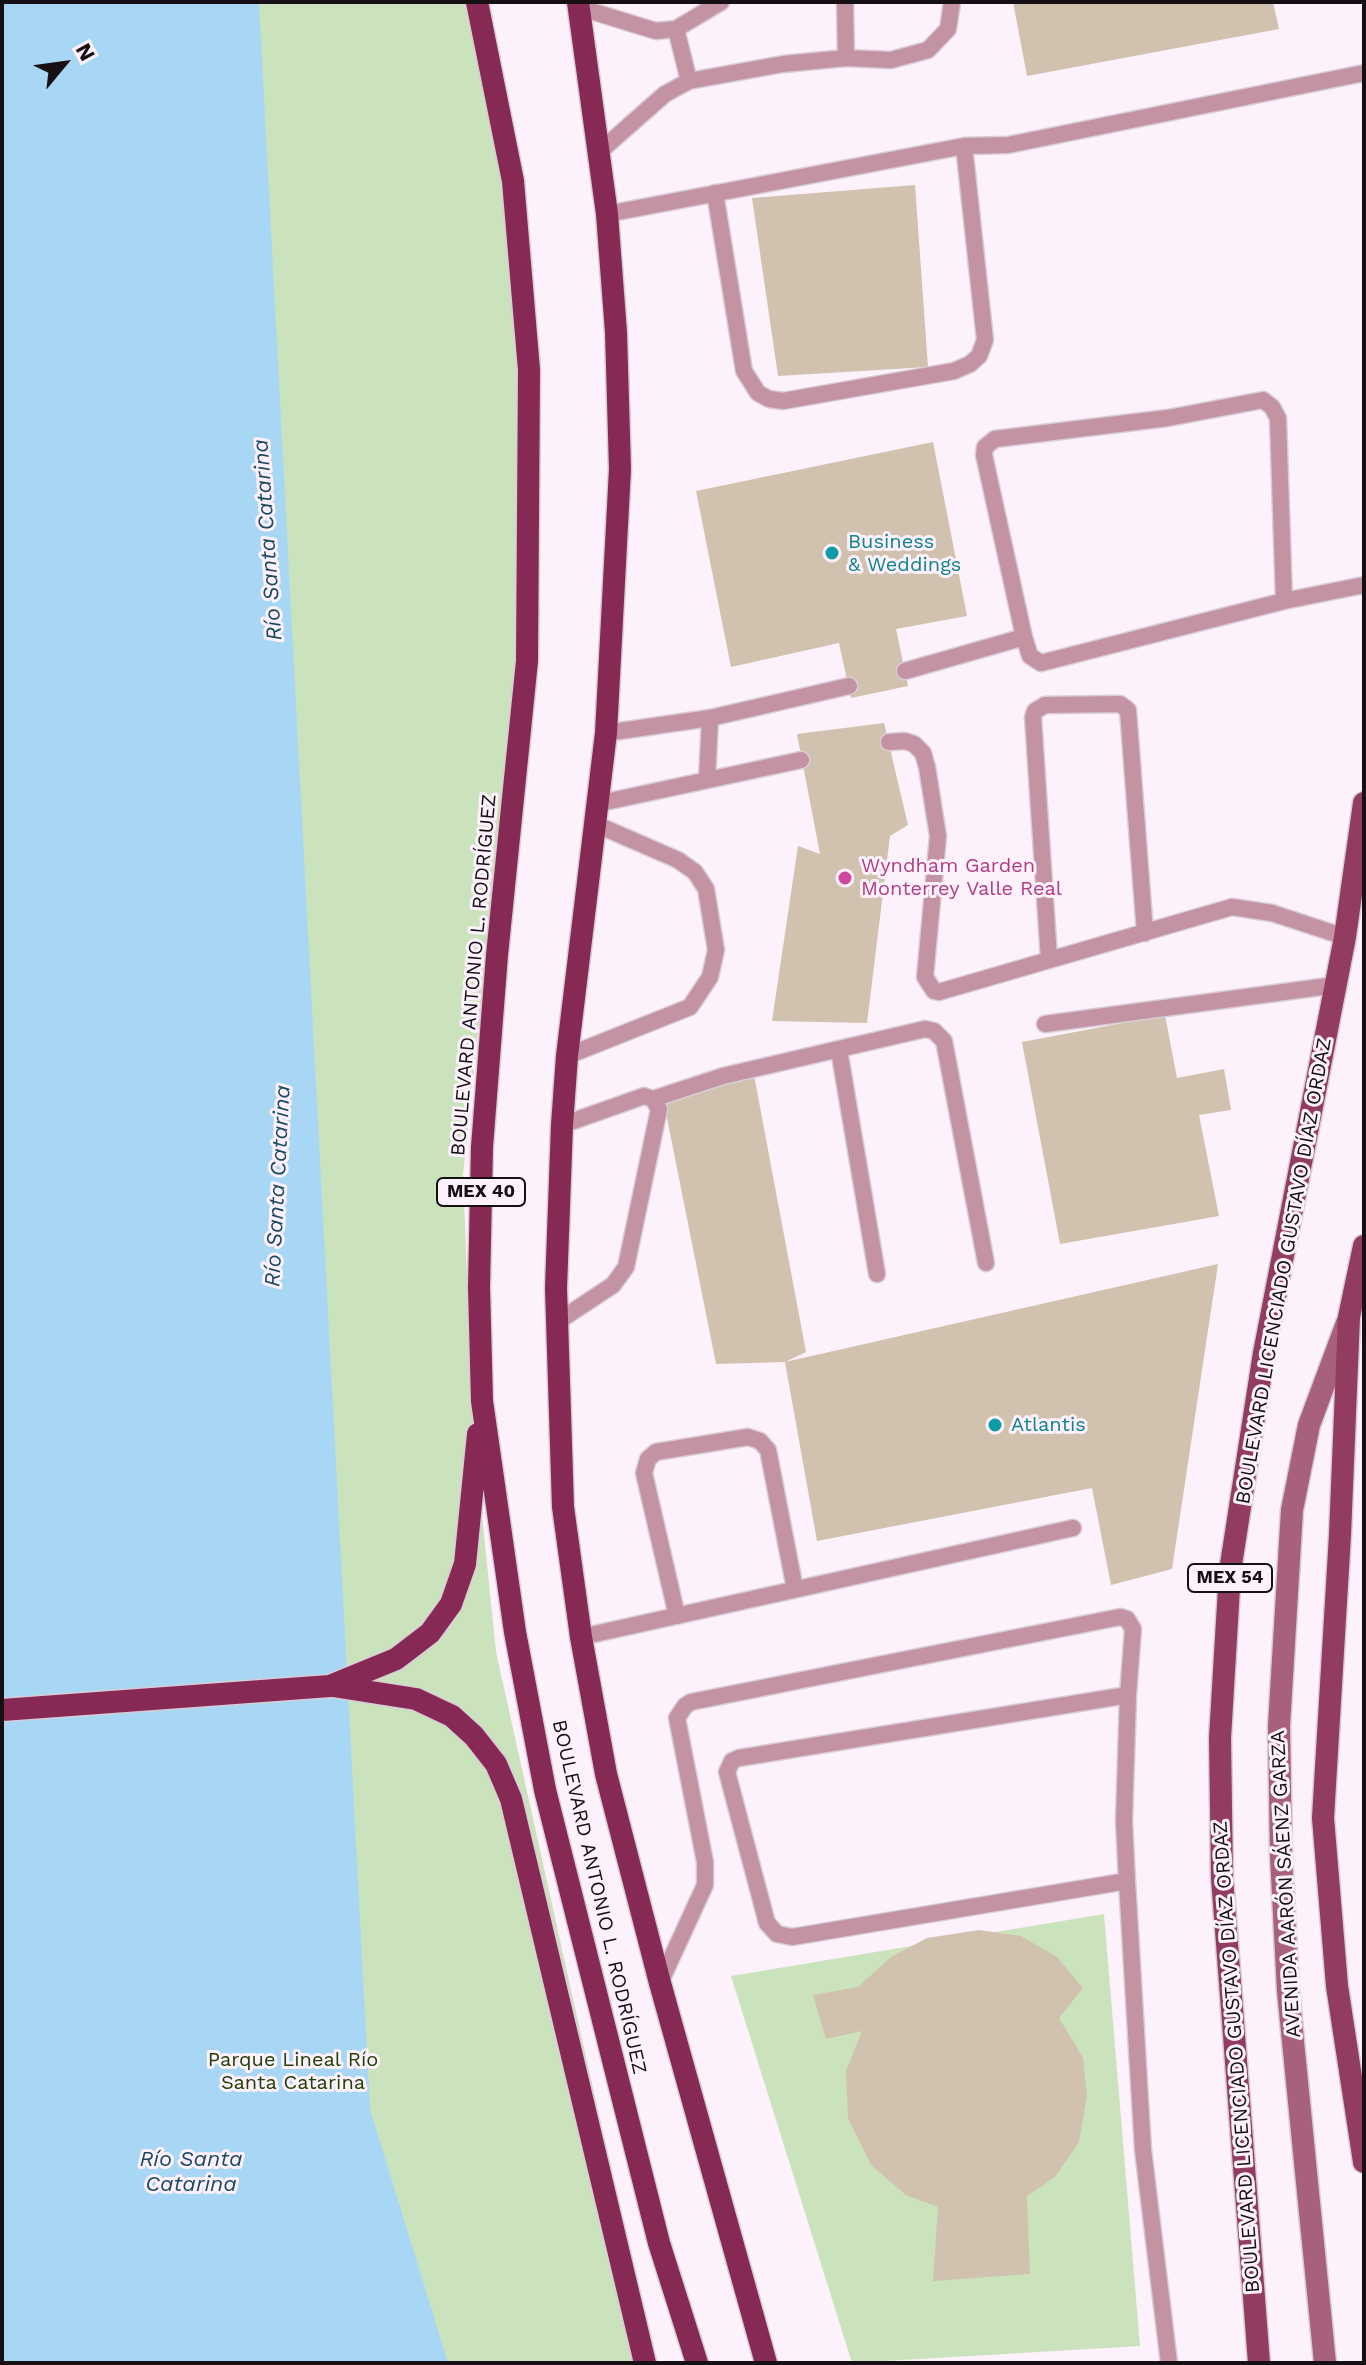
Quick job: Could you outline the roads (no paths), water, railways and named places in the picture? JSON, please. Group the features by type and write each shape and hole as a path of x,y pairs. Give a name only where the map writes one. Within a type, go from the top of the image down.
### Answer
{"highway":[{"name":"BOULEVARD ANTONIO L. RODRÍGUEZ","path":"477,2 513,181 529,370 527,661 497,955 482,1147 479,1287 482,1401 515,1632 545,1790 659,2243 697,2363"},
{"name":"BOULEVARD ANTONIO L. RODRÍGUEZ","path":"578,4 607,214 616,332 620,469 606,733 594,814 562,1125 556,1288 563,1507 581,1637 606,1774 660,1983 766,2363"},
{"path":"332,1686 396,1659 430,1633 451,1604 465,1564 482,1401"},
{"path":"2,1710 332,1686 416,1699 452,1716 474,1736 496,1764 511,1799 645,2363"}],"main road":[{"name":"BOULEVARD LICENCIADO GUSTAVO DÍAZ ORDAZ","path":"1259,2363 1222,1878 1220,1738 1232,1555 1264,1353 1345,937 1364,803"},
{"path":"1364,1246 1349,1317 1323,1818 1337,1986 1364,2162"},
{"name":"AVENIDA AARÓN SÁENZ GARZA","path":"1325,2363 1288,1991 1281,1856 1279,1726 1292,1510 1309,1425 1349,1317"}],"lane":[{"path":"578,4 656,31 676,29 721,2"},
{"path":"845,2 846,58"},
{"path":"598,153 665,94 689,81 783,64 846,58 891,60 928,50 948,29 952,2"},
{"path":"676,29 689,81"},
{"path":"607,214 964,146 1008,145 1364,73"},
{"path":"715,193 744,371 758,393 783,401 954,371 979,356 985,340 964,146"},
{"path":"1284,601 1278,418 1272,407 1263,400 1168,418 995,439 985,447 984,455 1024,637 1030,656 1041,663 1284,601 1364,585"},
{"path":"905,671 1024,637"},
{"path":"606,733 710,718 849,686"},
{"path":"1049,959 1033,717 1035,711 1045,705 1120,704 1128,710 1145,933"},
{"path":"707,780 710,718"},
{"path":"889,742 914,744 923,753 927,767 938,836 925,977 930,989 939,992 1232,907 1272,913 1345,937"},
{"path":"594,814 707,780 801,760"},
{"path":"567,1056 690,1007 710,977 716,950 706,889 695,872 594,814"},
{"path":"1045,1024 1336,985"},
{"path":"562,1125 644,1096 653,1099 723,1076 925,1029 934,1031 944,1041 986,1263"},
{"path":"839,1050 877,1274"},
{"path":"557,1322 613,1285 626,1267 659,1109 653,1099"},
{"path":"677,1616 644,1473 648,1459 656,1452 748,1437 760,1441 768,1450 795,1589"},
{"path":"581,1637 1073,1528"},
{"path":"660,1983 705,1885 705,1862 677,1718 685,1706 691,1702 1120,1617 1127,1619 1133,1629 1124,1821 1127,1881 1143,2150 1169,2363"},
{"path":"1127,1881 792,1937 777,1934 767,1923 727,1772 732,1761 739,1758 1128,1695"}],"water":[{"name":"Río Santa Catarina","path":"2,2 259,2 370,2109 448,2363 2,2363"}],"place":[{"name":"Business & Weddings","path":"832,553"},
{"name":"Wyndham Garden Monterrey Valle Real","path":"845,878"},
{"name":"Atlantis","path":"995,1425"}],"park label":[{"name":"Parque Lineal Río Santa Catarina","path":"293,2072"}]}
